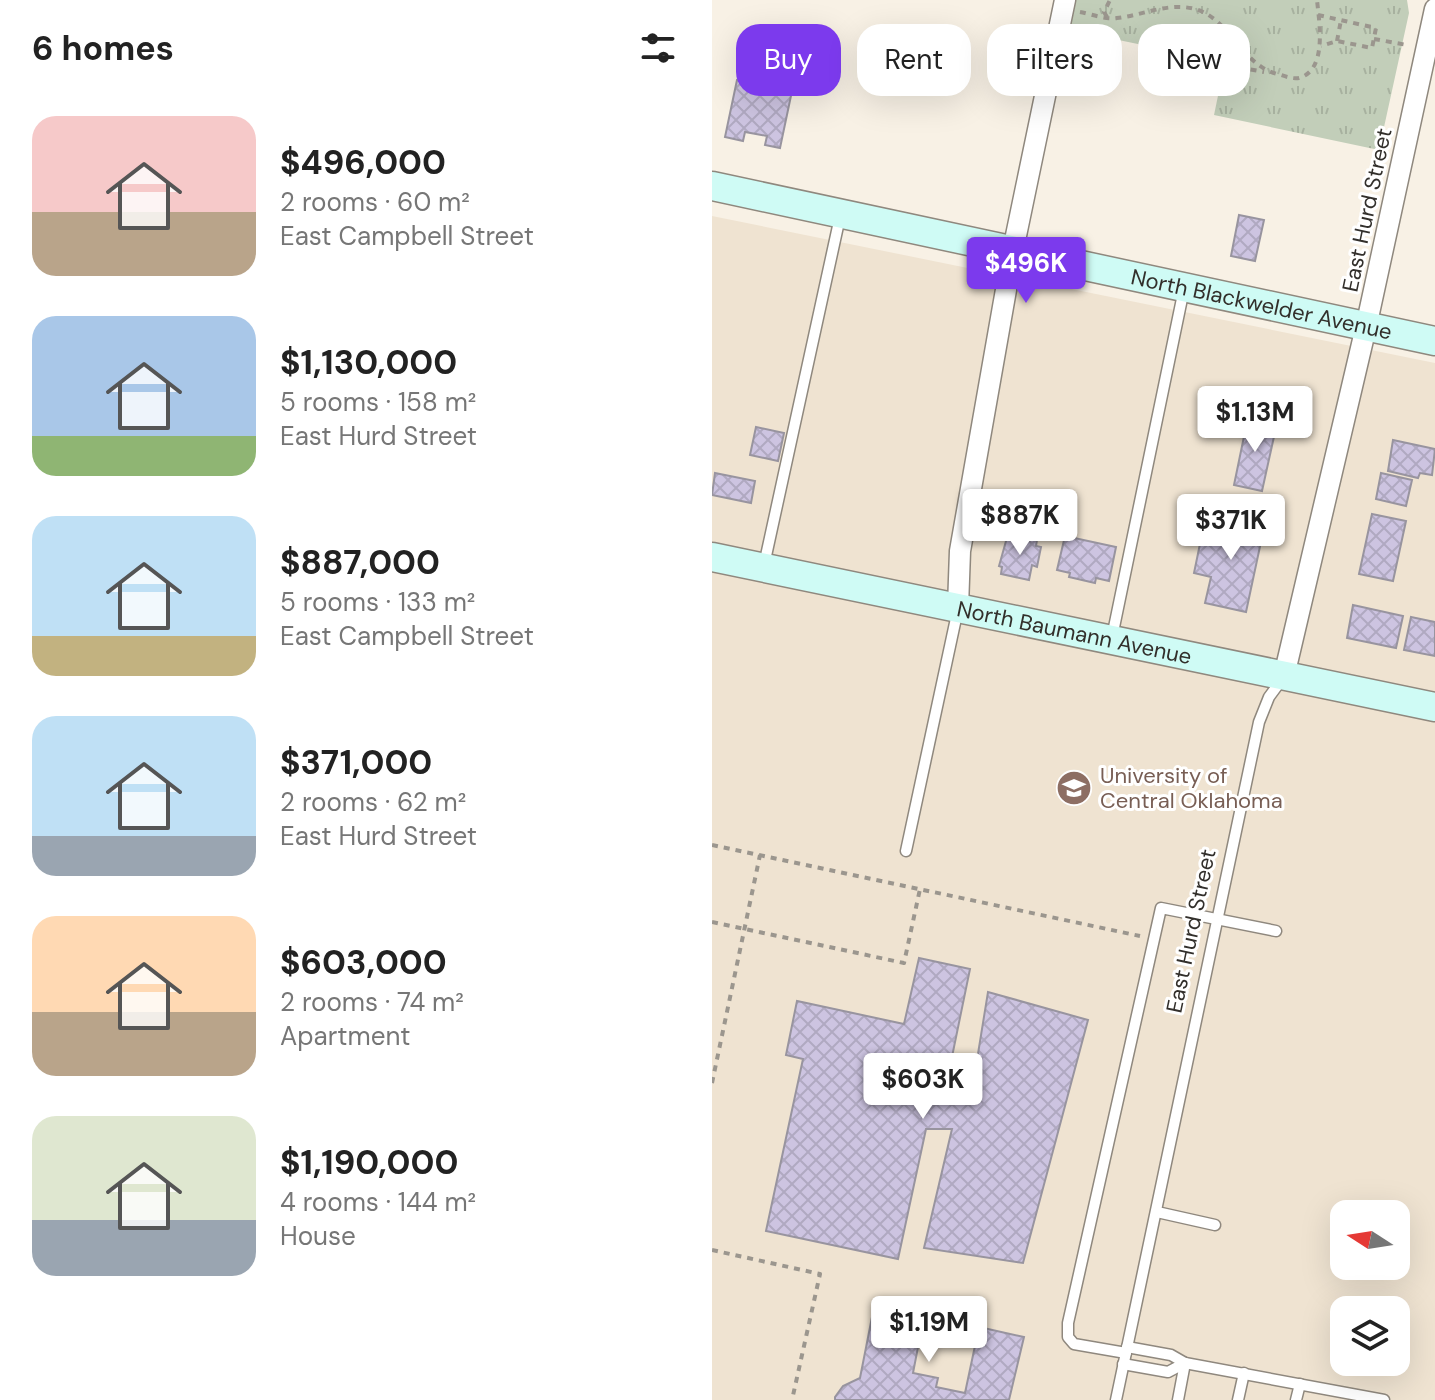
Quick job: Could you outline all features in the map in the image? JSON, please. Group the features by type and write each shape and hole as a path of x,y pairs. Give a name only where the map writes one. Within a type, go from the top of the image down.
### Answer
{"street":[{"path":"958,607 960,551 1013,250 1065,0"},
{"name":"East Hurd Street","path":"1284,676 1366,327 1435,9"},
{"name":"North Blackwelder Avenue","path":"712,186 1435,341"},
{"name":"North Baumann Avenue","path":"712,557 1435,707"}],"lane":[{"path":"763,567 841,214"},
{"path":"1112,639 1185,288"},
{"path":"906,851 958,607"},
{"name":"East Hurd Street","path":"1116,1400 1259,722 1269,697 1284,676"},
{"path":"1276,931 1161,908 1068,1323 1068,1337 1074,1344 1125,1354 1171,1355 1185,1363 1358,1398 1384,1400"},
{"path":"1157,1212 1215,1225"},
{"path":"1125,1354 1168,1372 1185,1363"},
{"path":"1178,1400 1185,1363"},
{"path":"1238,1400 1244,1373"},
{"path":"1296,1400 1300,1384"}],"path":[{"path":"1110,0 1104,12 1113,19 1180,3 1208,14 1266,72"},
{"path":"1250,69 1295,79 1305,75 1321,46 1317,0"},
{"path":"1318,15 1376,28 1372,48 1337,41 1321,46"},
{"path":"1337,41 1341,20"},
{"path":"1374,39 1426,49"},
{"path":"712,845 1154,939"},
{"path":"712,1083 760,855"},
{"path":"712,922 904,963 920,889"},
{"path":"712,1250 820,1274 792,1400"}],"shaded area":[{"name":"University of Central Oklahoma","path":"712,216 1435,363 1435,1400 712,1400"}],"green space":[{"path":"1076,0 1407,0 1409,13 1379,150 1214,115 1218,96 1250,96 1250,24 1138,24 1138,44 1122,41 1122,24 1071,24"}],"building":[{"path":"736,85 736,96 791,96 780,148 765,145 767,136 745,132 743,141 725,137"},
{"path":"1239,215 1264,220 1255,261 1231,256"},
{"path":"1248,417 1277,423 1262,491 1234,485"},
{"path":"756,427 784,433 778,461 750,455"},
{"path":"1393,440 1435,449 1432,475 1420,473 1418,478 1388,471"},
{"path":"715,473 755,481 751,503 712,495"},
{"path":"1381,473 1412,480 1406,506 1376,499"},
{"path":"1372,514 1406,521 1393,581 1359,574"},
{"path":"1224,515 1265,523 1246,612 1205,603 1211,577 1194,573 1201,539 1218,542"},
{"path":"1008,534 1037,540 1036,546 1041,547 1037,567 1032,565 1029,580 1001,574 1002,567 999,566"},
{"path":"1065,536 1116,547 1109,581 1096,578 1095,583 1069,577 1070,573 1057,570"},
{"path":"1353,605 1403,616 1396,648 1347,638"},
{"path":"1411,617 1435,622 1435,656 1404,650"},
{"path":"919,958 970,969 946,1086 934,1085 939,1091 971,1097 988,992 1088,1020 1023,1263 924,1248 952,1129 926,1129 898,1259 766,1231 803,1059 786,1055 797,1001 904,1024"},
{"path":"874,1307 924,1316 913,1373 938,1378 936,1387 965,1393 979,1327 1024,1337 1009,1400 835,1400 843,1386 860,1378"}],"place":[{"name":"University of Central Oklahoma","path":"1074,788"}]}
